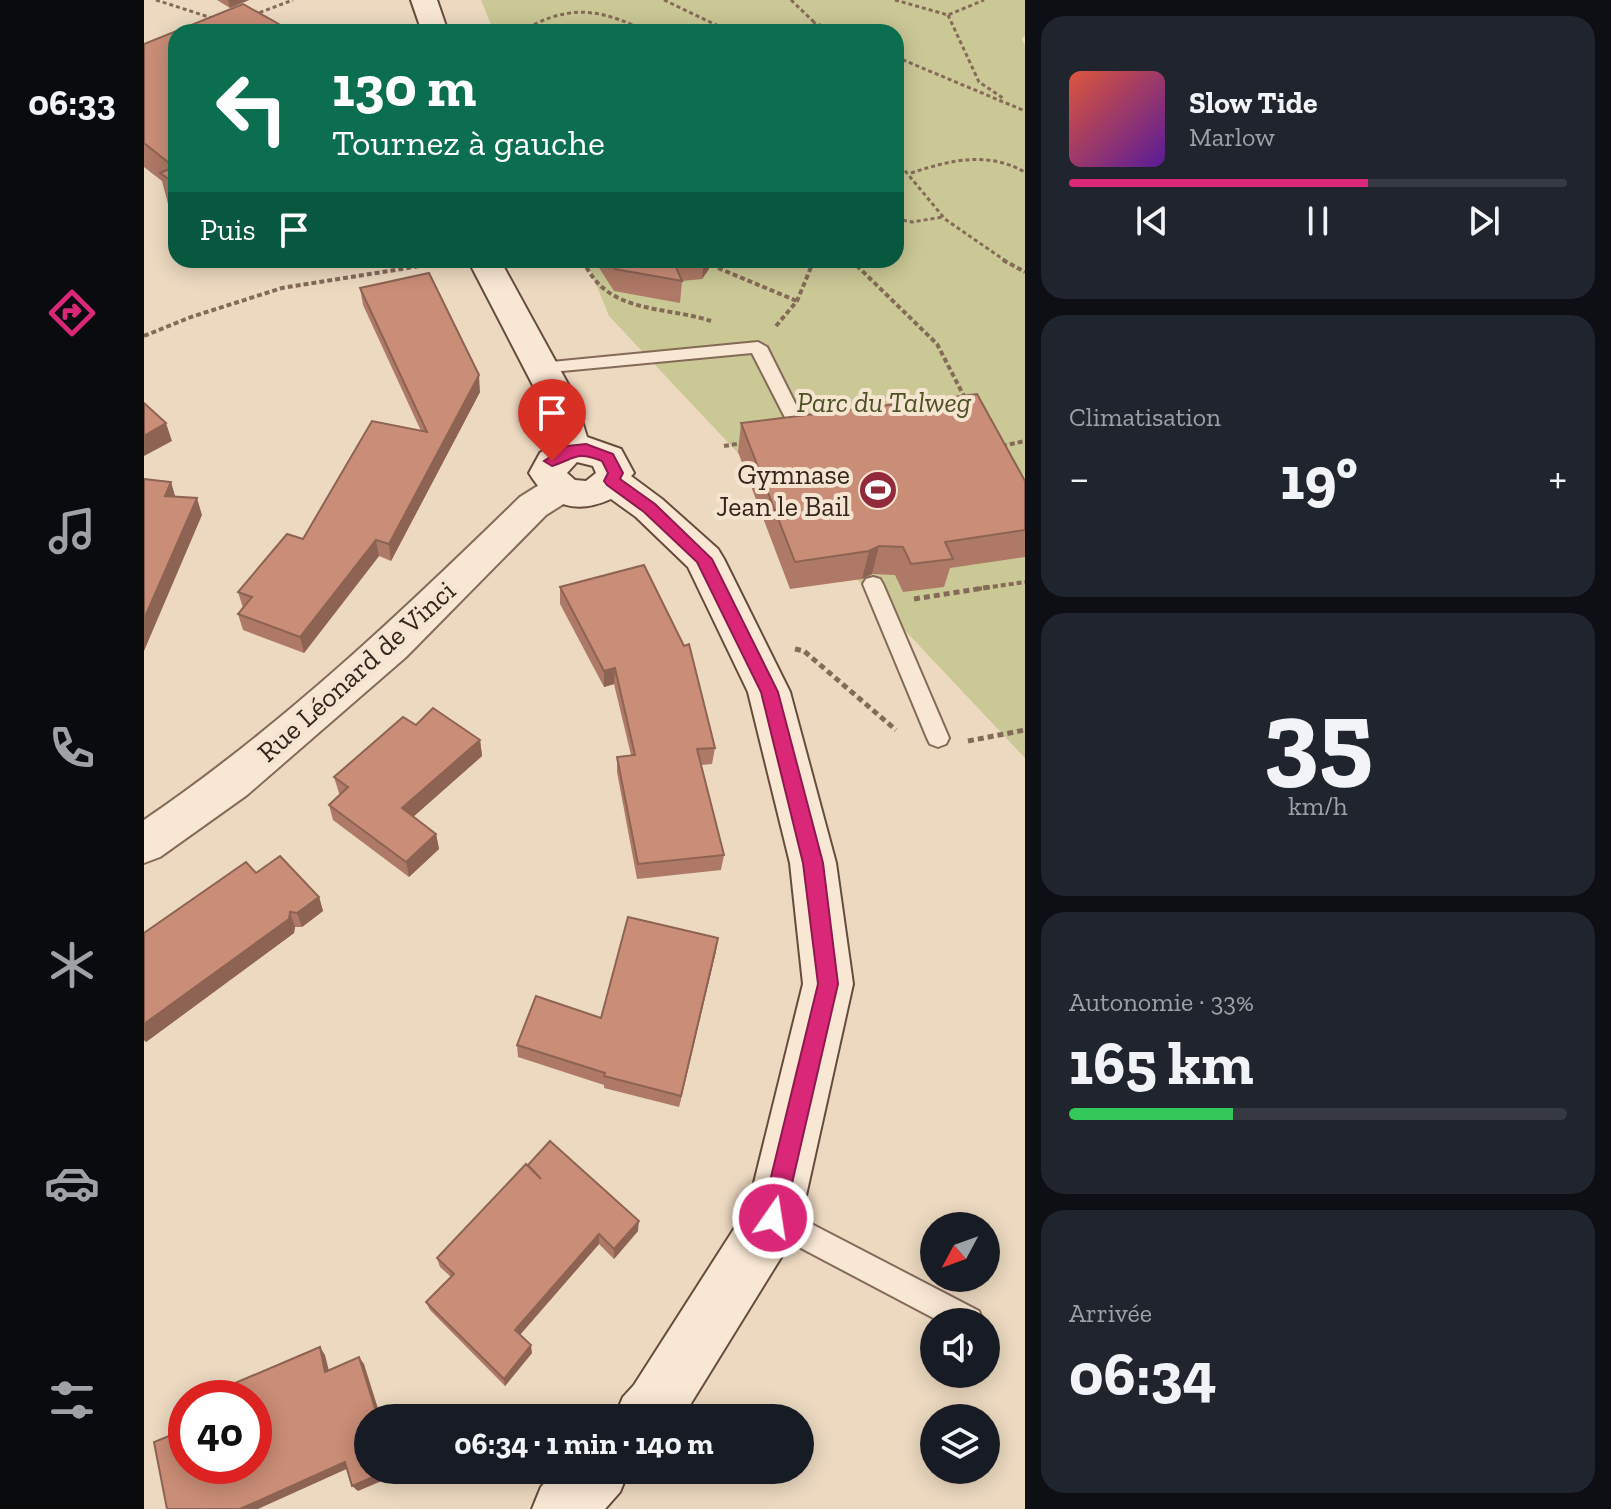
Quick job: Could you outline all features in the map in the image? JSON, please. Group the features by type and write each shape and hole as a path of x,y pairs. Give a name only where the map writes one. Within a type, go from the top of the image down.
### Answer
{"street":[{"path":"424,0 432,24"},
{"path":"488,268 556,395 573,450"},
{"path":"586,449 608,458 615,473 612,481 589,494 560,489 550,479 549,467 557,456 586,449"},
{"path":"612,481 649,508 704,559 769,692 813,863 828,984 773,1218 656,1404"},
{"name":"Rue Léonard de Vinci","path":"144,844 232,783 392,646 533,506 560,489"},
{"path":"563,1509 585,1484"}],"lane":[{"path":"541,368 758,347 802,435"},
{"path":"877,593 938,738"},
{"path":"773,1218 944,1308"}],"path":[{"path":"156,0 207,18 222,17"},
{"path":"262,24 251,16 293,0"},
{"path":"664,0 714,24"},
{"path":"791,0 815,23"},
{"path":"895,0 948,15 984,0"},
{"path":"535,24 553,11 578,6 609,13 632,24"},
{"path":"948,15 979,82 1015,106"},
{"path":"904,60 1025,111"},
{"path":"911,173 954,159 988,157 1025,172"},
{"path":"904,167 943,217 984,250 1025,272"},
{"path":"904,220 943,217"},
{"path":"144,336 191,317 282,288 407,268"},
{"path":"585,268 610,298 707,318 758,347 797,301 811,268"},
{"path":"718,268 797,301"},
{"path":"859,268 937,344 972,412"},
{"path":"724,446 802,435"},
{"path":"990,449 1025,441"},
{"path":"877,593 1025,582"},
{"path":"742,635 804,651 904,737"},
{"path":"965,742 1025,730"}],"green space":[{"name":"Parc du Talweg","path":"481,0 1025,0 1025,35 1022,39 1025,46 1025,758 609,316 589,268 904,268 904,24 491,24"}],"building":[{"path":"243,4 279,24 194,24"},
{"path":"168,34 168,162 144,143 144,44"},
{"path":"676,268 682,281 615,269"},
{"path":"429,273 479,375 389,544 376,540 300,637 238,614 252,597 238,592 287,534 303,539 372,421 427,432 360,288"},
{"name":"Gymnase Jean le Bail","path":"977,394 1025,481 1025,530 945,542 953,559 911,564 903,547 879,546 869,551 795,562 741,423"},
{"path":"144,403 166,423 144,436"},
{"path":"144,479 171,482 165,496 197,498 144,619"},
{"path":"644,565 684,646 689,644 715,748 697,749 724,855 638,864 617,757 635,755 615,668 604,671 560,587"},
{"path":"433,708 480,740 402,808 436,834 406,862 329,805 348,787 334,777 403,717 416,725"},
{"path":"280,856 319,897 297,913 290,912 289,919 144,1024 144,933 246,862 256,873"},
{"path":"628,917 718,938 681,1096 604,1076 605,1073 517,1045 536,996 601,1018"},
{"path":"550,1141 639,1221 614,1249 599,1234 515,1330 531,1345 504,1379 426,1302 454,1274 437,1258 526,1164 541,1179 528,1165"},
{"path":"320,1347 325,1372 359,1357 374,1404 354,1404 354,1484 357,1484 352,1486 345,1462 240,1509 167,1509 154,1442 168,1436 168,1484 272,1484 272,1380 242,1380"}],"place":[{"name":"Gymnase Jean le Bail","path":"878,490"}],"route":[{"path":"552,461 573,450 599,452 613,465 615,473 612,481 649,508 704,559 769,692 813,863 828,984 773,1218"}]}
